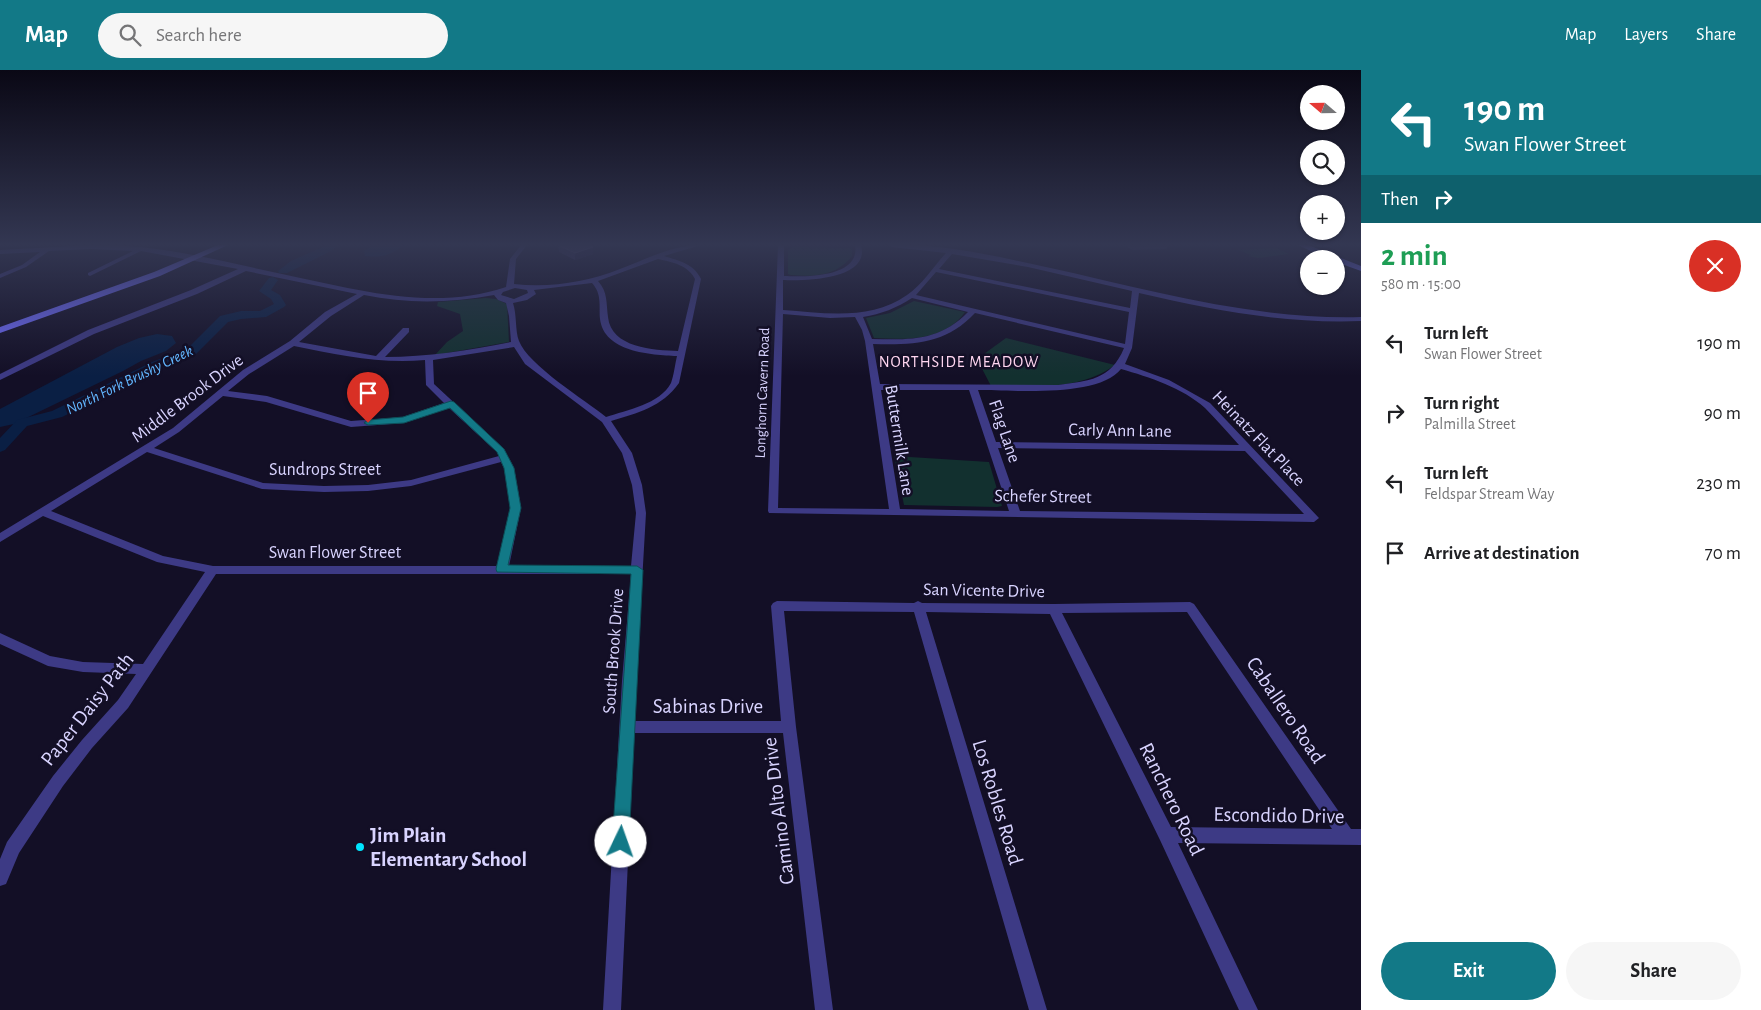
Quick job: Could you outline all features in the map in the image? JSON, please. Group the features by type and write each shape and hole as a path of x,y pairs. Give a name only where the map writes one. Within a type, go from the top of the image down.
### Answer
{"street":[{"path":"0,330 119,289"},
{"path":"0,377 91,332 201,289"},
{"path":"343,289 405,299 499,295 509,301 520,300 529,290"},
{"path":"499,295 506,289"},
{"path":"521,289 536,289"},
{"path":"600,289 604,294 605,327 614,338 631,347 682,354"},
{"path":"605,420 656,403 668,394 675,383 696,289"},
{"name":"Longhorn Cavern Road","path":"772,511 779,289"},
{"path":"779,312 858,315 888,310 911,296 917,289"},
{"path":"1028,289 1133,310"},
{"path":"1131,289 1220,309 1266,316 1333,321 1361,319"},
{"path":"876,387 1038,389 1079,386 1107,377 1121,366 1127,356 1136,290"},
{"name":"Middle Brook Drive","path":"0,538 148,449 195,416 246,372 293,343 328,314 363,293"},
{"path":"911,296 1128,347"},
{"name":"South Brook Drive","path":"513,316 520,300"},
{"name":"South Brook Drive","path":"509,301 513,316 514,340 528,362 605,420 627,453 637,485 641,513 627,727 612,1010"},
{"path":"869,341 913,341 940,336 960,326 973,311"},
{"name":"Buttermilk Lane","path":"858,315 866,330 869,341 895,512"},
{"path":"378,359 406,330"},
{"path":"293,343 378,359 429,359 516,344"},
{"path":"429,359 430,385 501,451 509,468 516,508 502,569"},
{"name":"Heinatz Flat Place","path":"1121,366 1167,382 1188,392 1207,405 1314,518"},
{"name":"Flag Lane","path":"973,388 1016,514"},
{"path":"221,393 267,399 351,424 404,420 451,404"},
{"name":"Carly Ann Lane","path":"993,445 1246,448"},
{"name":"Sundrops Street","path":"148,449 262,486 324,489 368,488 411,483 504,458"},
{"name":"Schefer Street","path":"772,511 1314,518"},
{"name":"Swan Flower Street","path":"43,512 161,559 213,570 637,570"},
{"name":"Paper Daisy Path","path":"0,878 13,848 58,780 123,704 213,570"},
{"name":"San Vicente Drive","path":"777,606 918,606 1054,609 1190,607"},
{"name":"Camino Alto Drive","path":"777,606 789,727 824,1010"},
{"name":"Los Robles Road","path":"918,606 1038,1010"},
{"name":"Caballero Road","path":"1190,607 1354,837"},
{"name":"Ranchero Road","path":"1054,609 1166,834 1249,1010"},
{"path":"0,638 48,661 82,667 146,669"},
{"name":"Sabinas Drive","path":"627,727 789,727"},
{"name":"Escondido Drive","path":"1166,834 1354,837"}],"green space":[{"path":"486,298 496,299 507,304 509,342 435,355 447,342 463,331 460,314 437,306 438,302"},
{"path":"914,301 965,312 957,322 947,329 924,337 874,338 866,318 890,313"},
{"path":"1006,338 1115,365 1087,379 1071,383 1039,386 991,386 977,359"},
{"path":"894,456 989,462 1002,506 904,505"}],"water":[{"path":"157,334 172,336 176,343 166,351 141,361 14,424 0,427 0,409 117,347 139,338"}],"waterway":[{"name":"North Fork Brushy Creek","path":"0,447 22,423 57,414 157,365 192,351 224,319 241,315 262,315 280,305 276,297 265,291 267,289"}],"place":[{"name":"Jim Plain Elementary School","path":"360,847"}],"district":[{"name":"NORTHSIDE MEADOW","path":"959,361"}],"route":[{"path":"368,423 404,420 451,404 501,451 509,468 516,508 502,569 637,570 621,842"}]}
